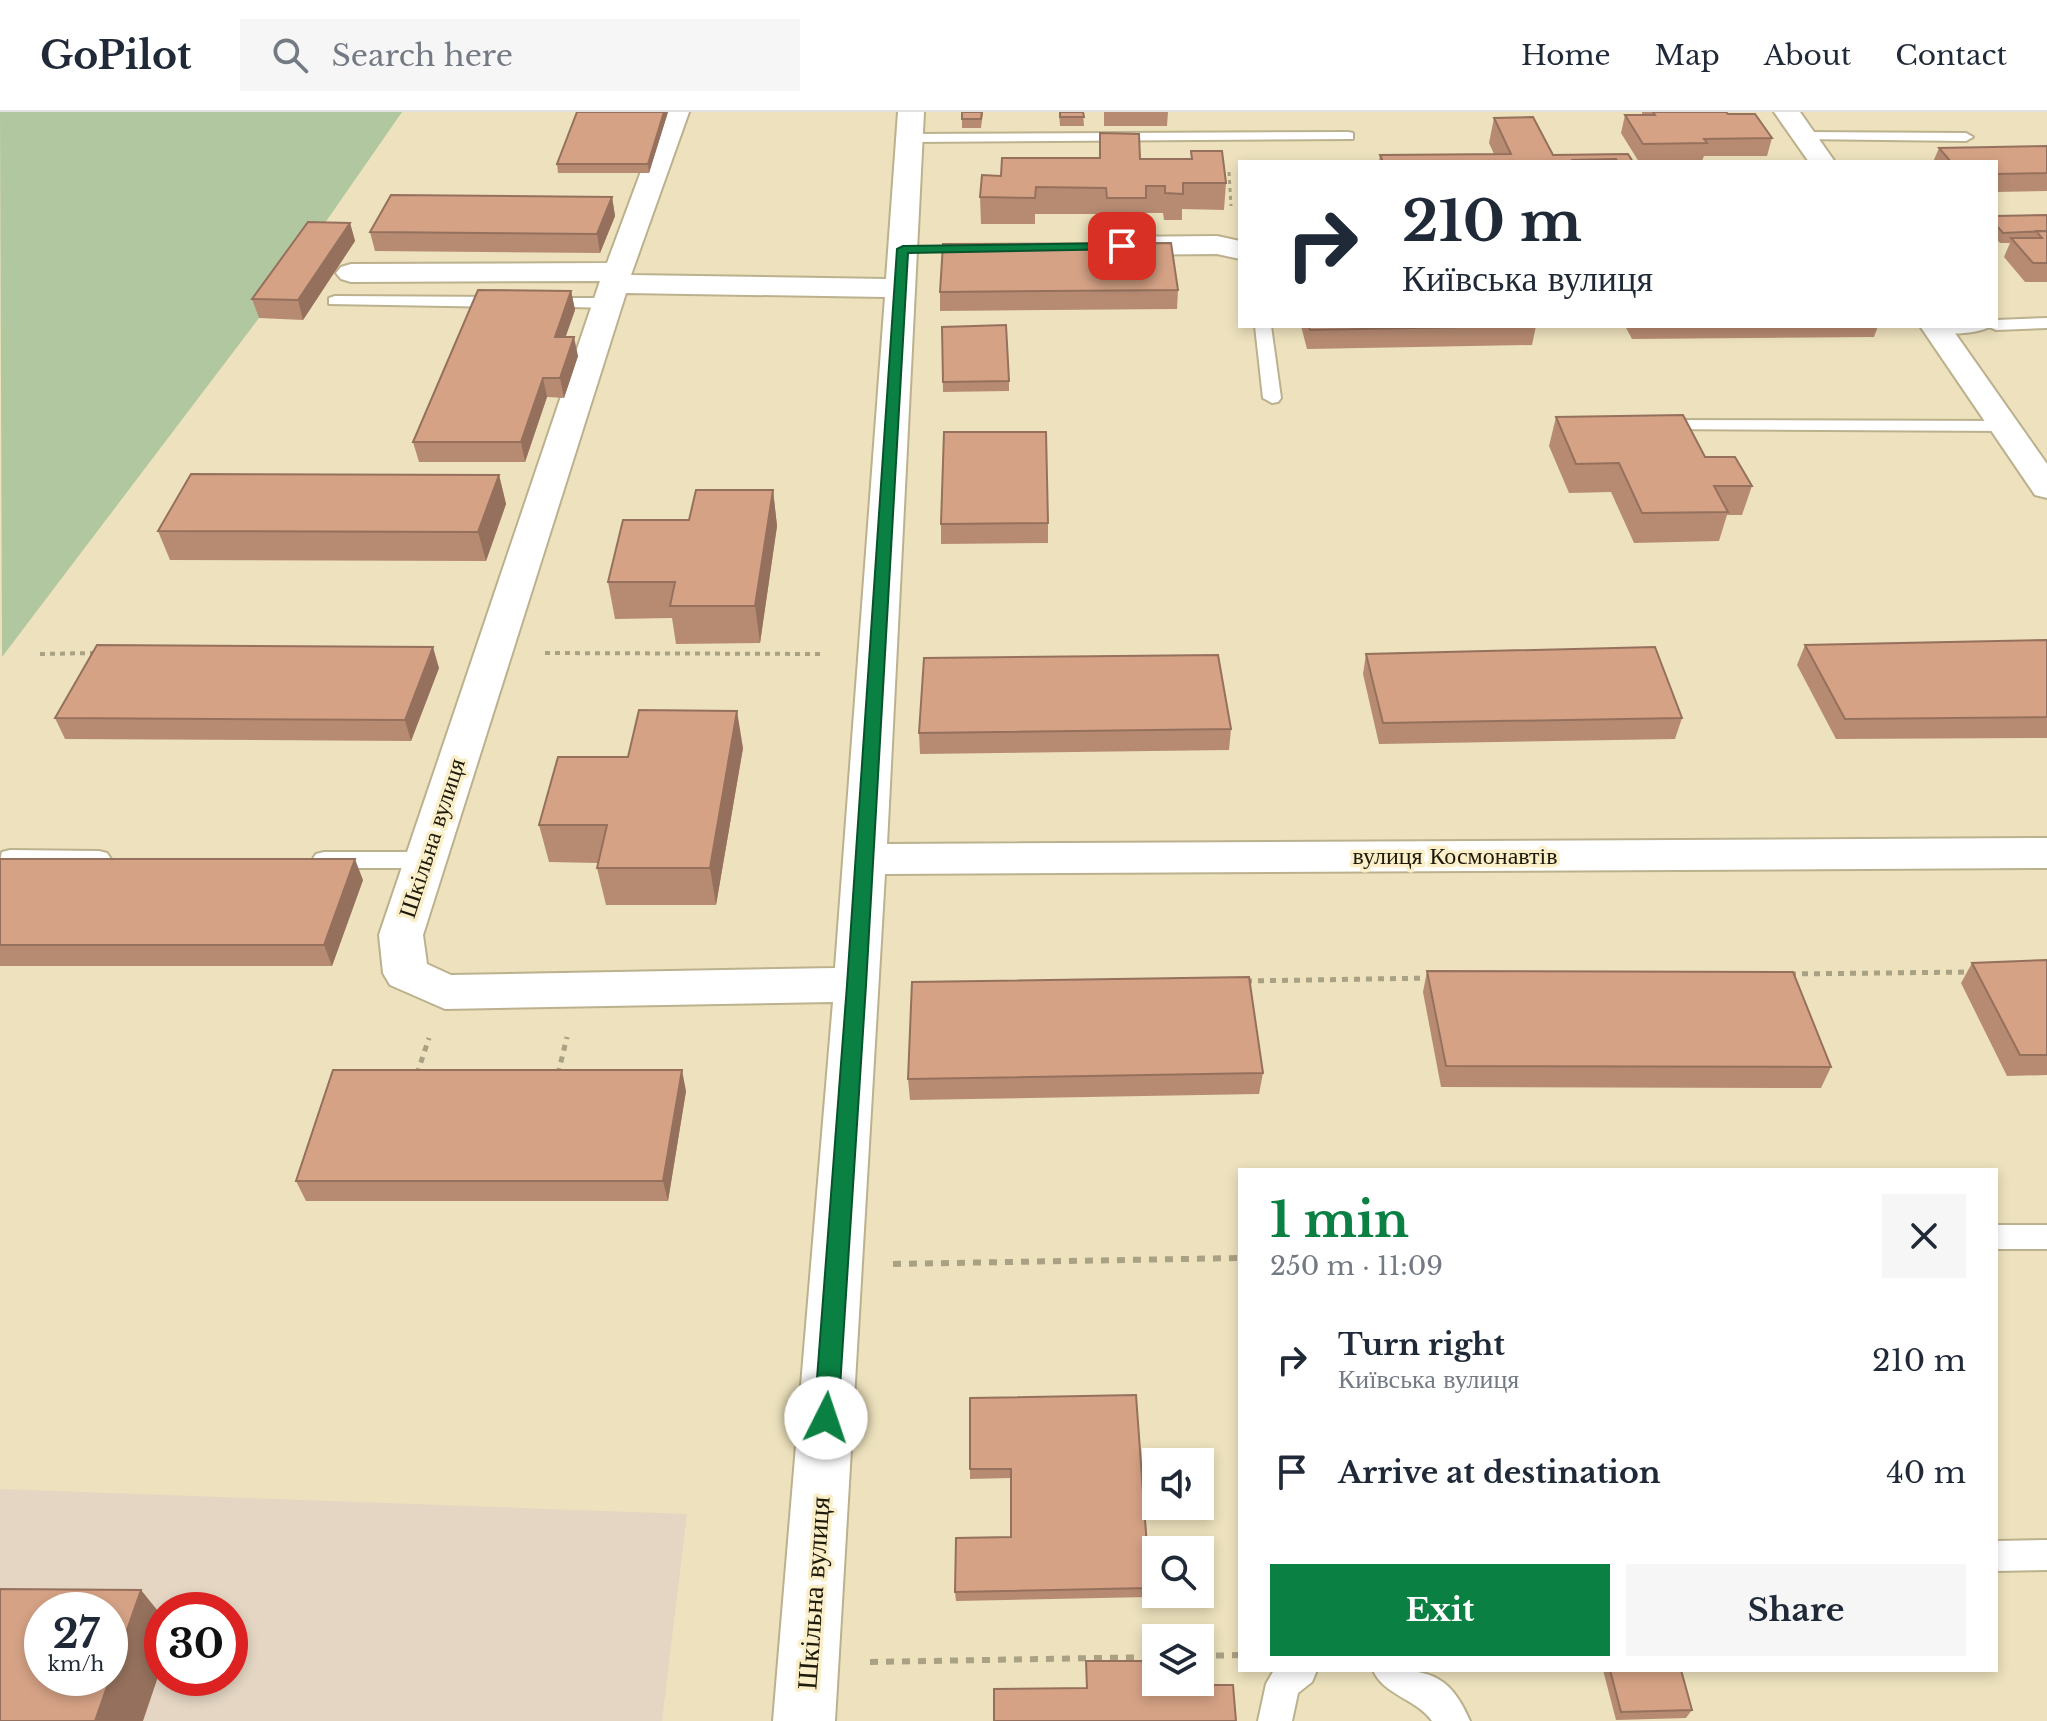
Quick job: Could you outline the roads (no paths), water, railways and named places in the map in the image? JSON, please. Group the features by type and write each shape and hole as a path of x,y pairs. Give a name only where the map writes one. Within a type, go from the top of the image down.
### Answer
{"street":[{"name":"Шкільна вулиця","path":"676,112 613,287 401,935 406,973 445,992 857,985"},
{"path":"1787,112 1821,160"},
{"name":"Шкільна вулиця","path":"804,1721 857,985 898,288 911,125"},
{"path":"1091,247 1236,248"},
{"path":"903,249 934,249"},
{"path":"343,287 898,288"},
{"path":"1936,328 2047,488"},
{"name":"вулиця Космонавтів","path":"863,859 2047,853"}],"lane":[{"path":"911,125 1228,136 1348,136"},
{"path":"1804,136 1966,137"},
{"path":"1998,325 2047,323"},
{"path":"1263,328 1272,398"},
{"path":"1632,425 2004,426"},
{"path":"10,858 121,859"},
{"path":"297,860 425,860"},
{"path":"1998,1237 2047,1237"},
{"path":"1998,1556 2047,1555"},
{"path":"1275,1721 1283,1684 1298,1672"},
{"path":"1393,1672 1435,1696 1453,1721"}]}
